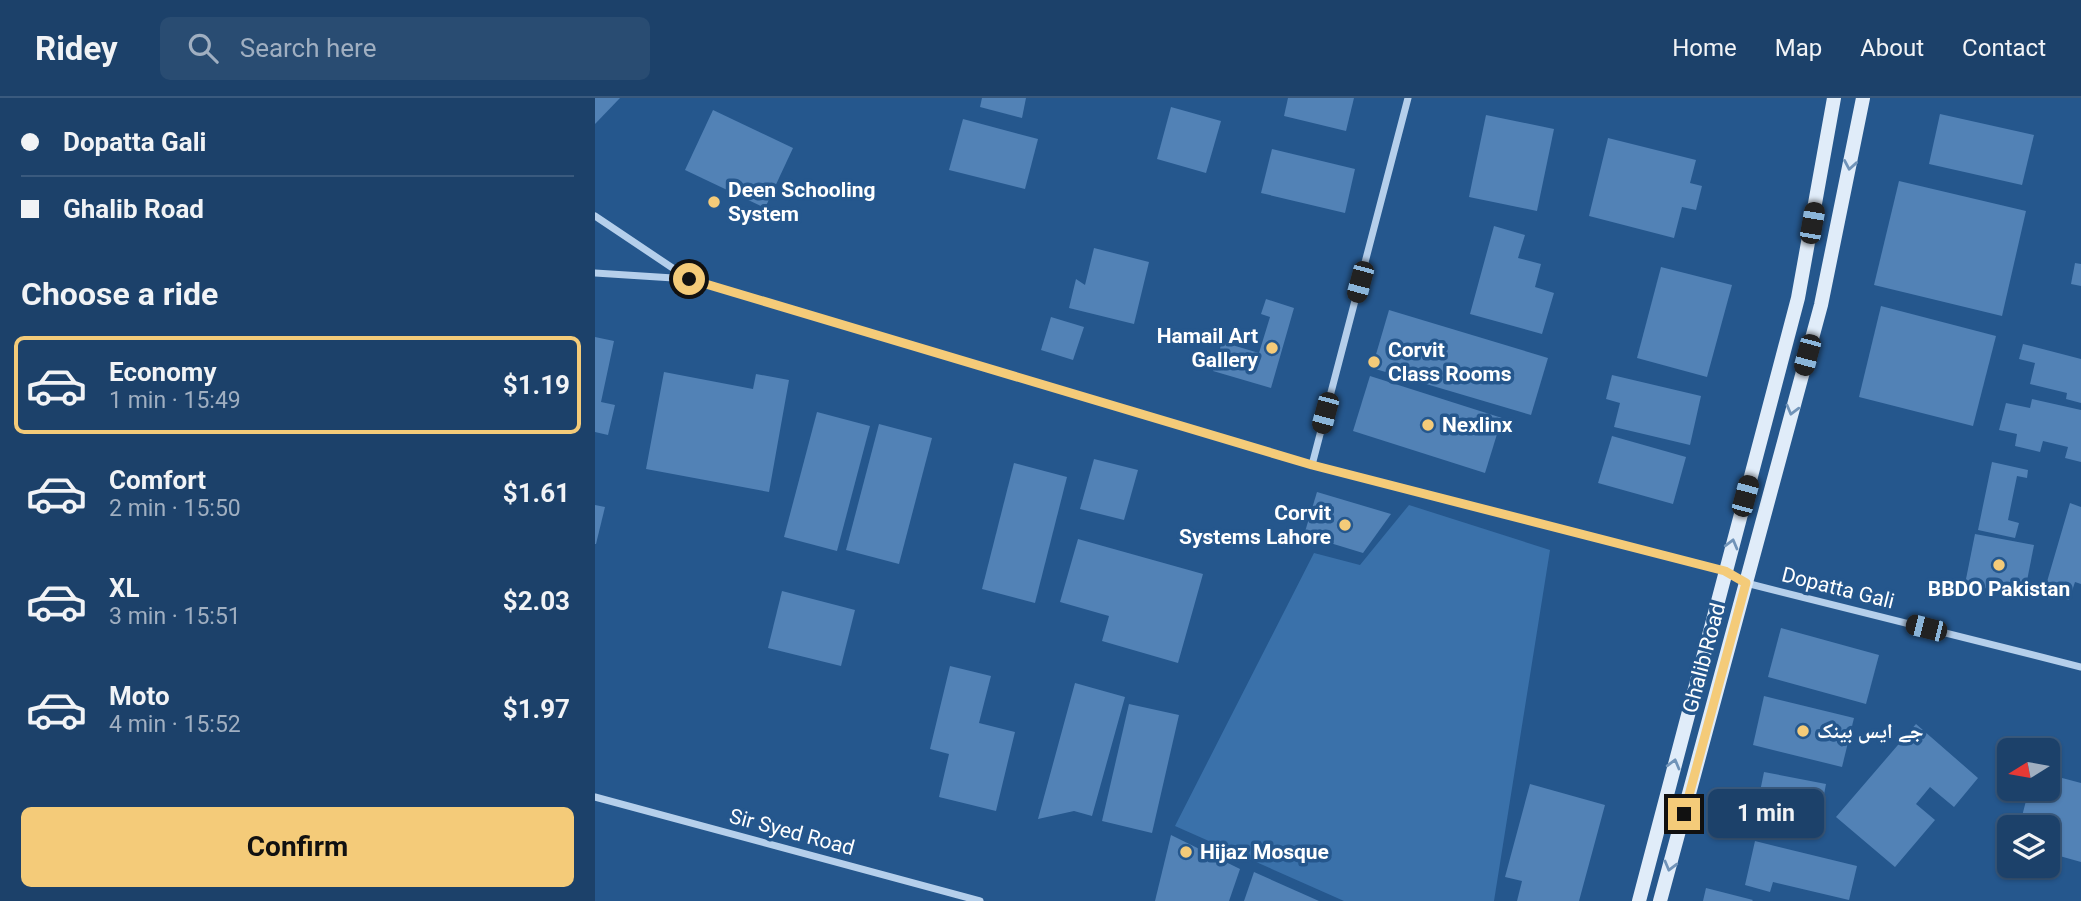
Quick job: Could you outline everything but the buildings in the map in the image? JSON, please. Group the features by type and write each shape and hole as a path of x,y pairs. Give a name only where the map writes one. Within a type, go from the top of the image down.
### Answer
{"street":[{"path":"1312,465 1408,98"},
{"name":"Ghalib Road","path":"1639,901 1798,298 1834,98"},
{"name":"Ghalib Road","path":"1660,901 1821,305 1863,98"},
{"name":"Dopatta Gali","path":"595,216 689,279 1312,465 1725,571 1746,583 2081,667"},
{"path":"595,273 689,279"},
{"path":"1798,298 1821,305"},
{"name":"Sir Syed Road","path":"595,797 980,901"}],"shaded area":[{"path":"1409,505 1550,550 1494,901 1344,901 1175,826 1314,553 1360,565"}],"place":[{"name":"Deen Schooling System","path":"714,202"},
{"name":"Hamail Art Gallery","path":"1272,348"},
{"name":"Corvit Class Rooms","path":"1374,362"},
{"name":"Nexlinx","path":"1428,425"},
{"name":"Corvit Systems Lahore","path":"1345,525"},
{"name":"BBDO Pakistan","path":"1999,565"},
{"name":"جے ایس بینک","path":"1803,731"},
{"name":"Hijaz Mosque","path":"1186,852"}],"route":[{"path":"689,279 1312,465 1725,571 1746,583 1684,814"}]}
